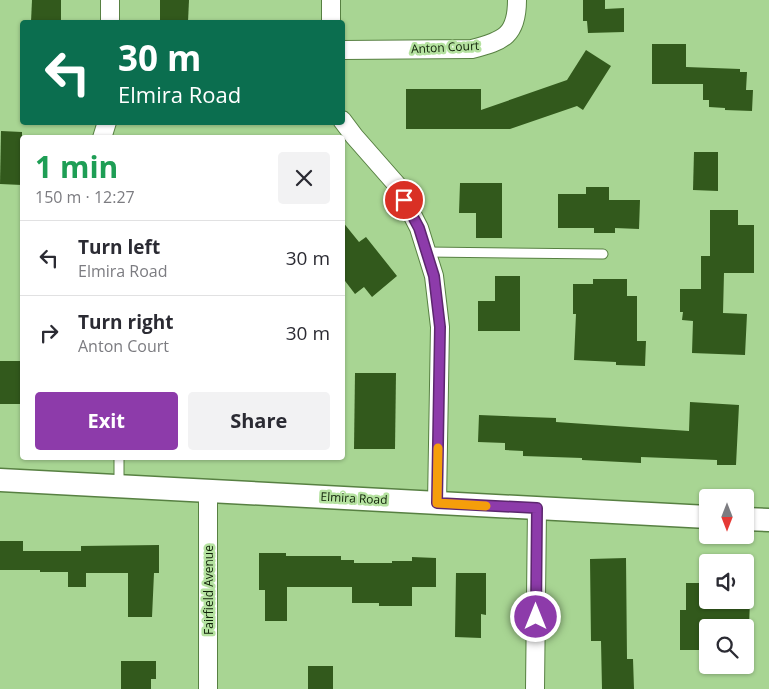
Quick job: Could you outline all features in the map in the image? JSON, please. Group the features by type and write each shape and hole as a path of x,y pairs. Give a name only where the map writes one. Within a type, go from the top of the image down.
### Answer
{"street":[{"path":"110,0 110,20"},
{"path":"331,0 331,20"},
{"name":"Anton Court","path":"345,50 472,49 492,44 510,32 517,17 517,0"},
{"path":"345,124 397,185 419,228 434,276 440,327 437,503"},
{"name":"Elmira Road","path":"0,480 699,517"},
{"name":"Fairfield Avenue","path":"208,490 208,689"},
{"path":"535,689 537,508"},
{"path":"754,519 769,520"}],"lane":[{"path":"426,252 603,254"},
{"path":"119,460 120,486"}],"building":[{"path":"32,0 61,0 61,20 31,20"},
{"path":"160,0 189,0 188,20 160,20"},
{"path":"583,0 605,0 605,9 624,8 624,32 588,33 587,21 583,21"},
{"path":"652,44 686,44 686,67 740,69 740,72 747,72 746,90 753,90 752,111 725,110 725,108 709,107 709,100 703,100 703,84 652,84"},
{"path":"586,50 611,66 583,110 577,106 510,129 406,129 406,89 481,89 481,110 567,80"},
{"path":"1,131 22,132 22,135 20,135 20,185 0,184"},
{"path":"694,152 718,152 718,191 693,190"},
{"path":"460,183 502,183 502,238 476,238 476,213 459,213"},
{"path":"586,187 609,187 609,200 640,200 639,229 615,228 615,233 594,233 594,228 558,228 558,194 586,194"},
{"path":"710,210 738,210 738,225 754,225 754,273 724,273 723,313 747,314 745,355 692,353 693,321 682,320 683,312 680,312 680,289 701,289 701,256 710,256"},
{"path":"345,225 359,242 366,237 397,276 372,297 364,287 355,294 345,281"},
{"path":"495,276 520,276 520,331 478,331 478,301 495,301"},
{"path":"593,279 627,279 627,296 637,296 637,341 646,341 645,366 616,365 616,362 574,360 576,314 573,314 573,284 593,284"},
{"path":"0,361 20,361 20,404 0,404"},
{"path":"355,373 396,373 395,449 354,449"},
{"path":"690,402 739,405 736,465 717,465 717,460 641,457 641,463 523,456 523,451 505,450 505,443 478,442 479,415 556,418 556,422 689,431"},
{"path":"0,541 23,541 23,551 81,551 81,546 159,545 159,573 154,573 152,617 128,617 128,573 86,573 86,587 68,587 68,572 0,570"},
{"path":"259,553 286,553 286,556 341,556 341,560 354,560 354,563 412,561 412,557 436,558 436,587 412,587 412,606 379,606 379,603 352,603 352,587 287,587 287,621 265,621 265,590 259,590"},
{"path":"626,558 627,659 633,659 634,689 602,689 601,641 591,641 590,559"},
{"path":"456,573 486,573 486,615 481,614 481,638 455,637"},
{"path":"686,583 699,583 699,609 750,609 749,619 699,619 699,650 680,650 680,610 686,610"},
{"path":"121,661 156,661 156,679 151,679 151,689 121,689"},
{"path":"308,666 333,666 333,689 308,689"}],"slow traffic":[{"path":"438,448 437,503 486,506"}],"route":[{"path":"404,200 419,228 434,276 440,327 437,503 537,508 536,617"}]}
